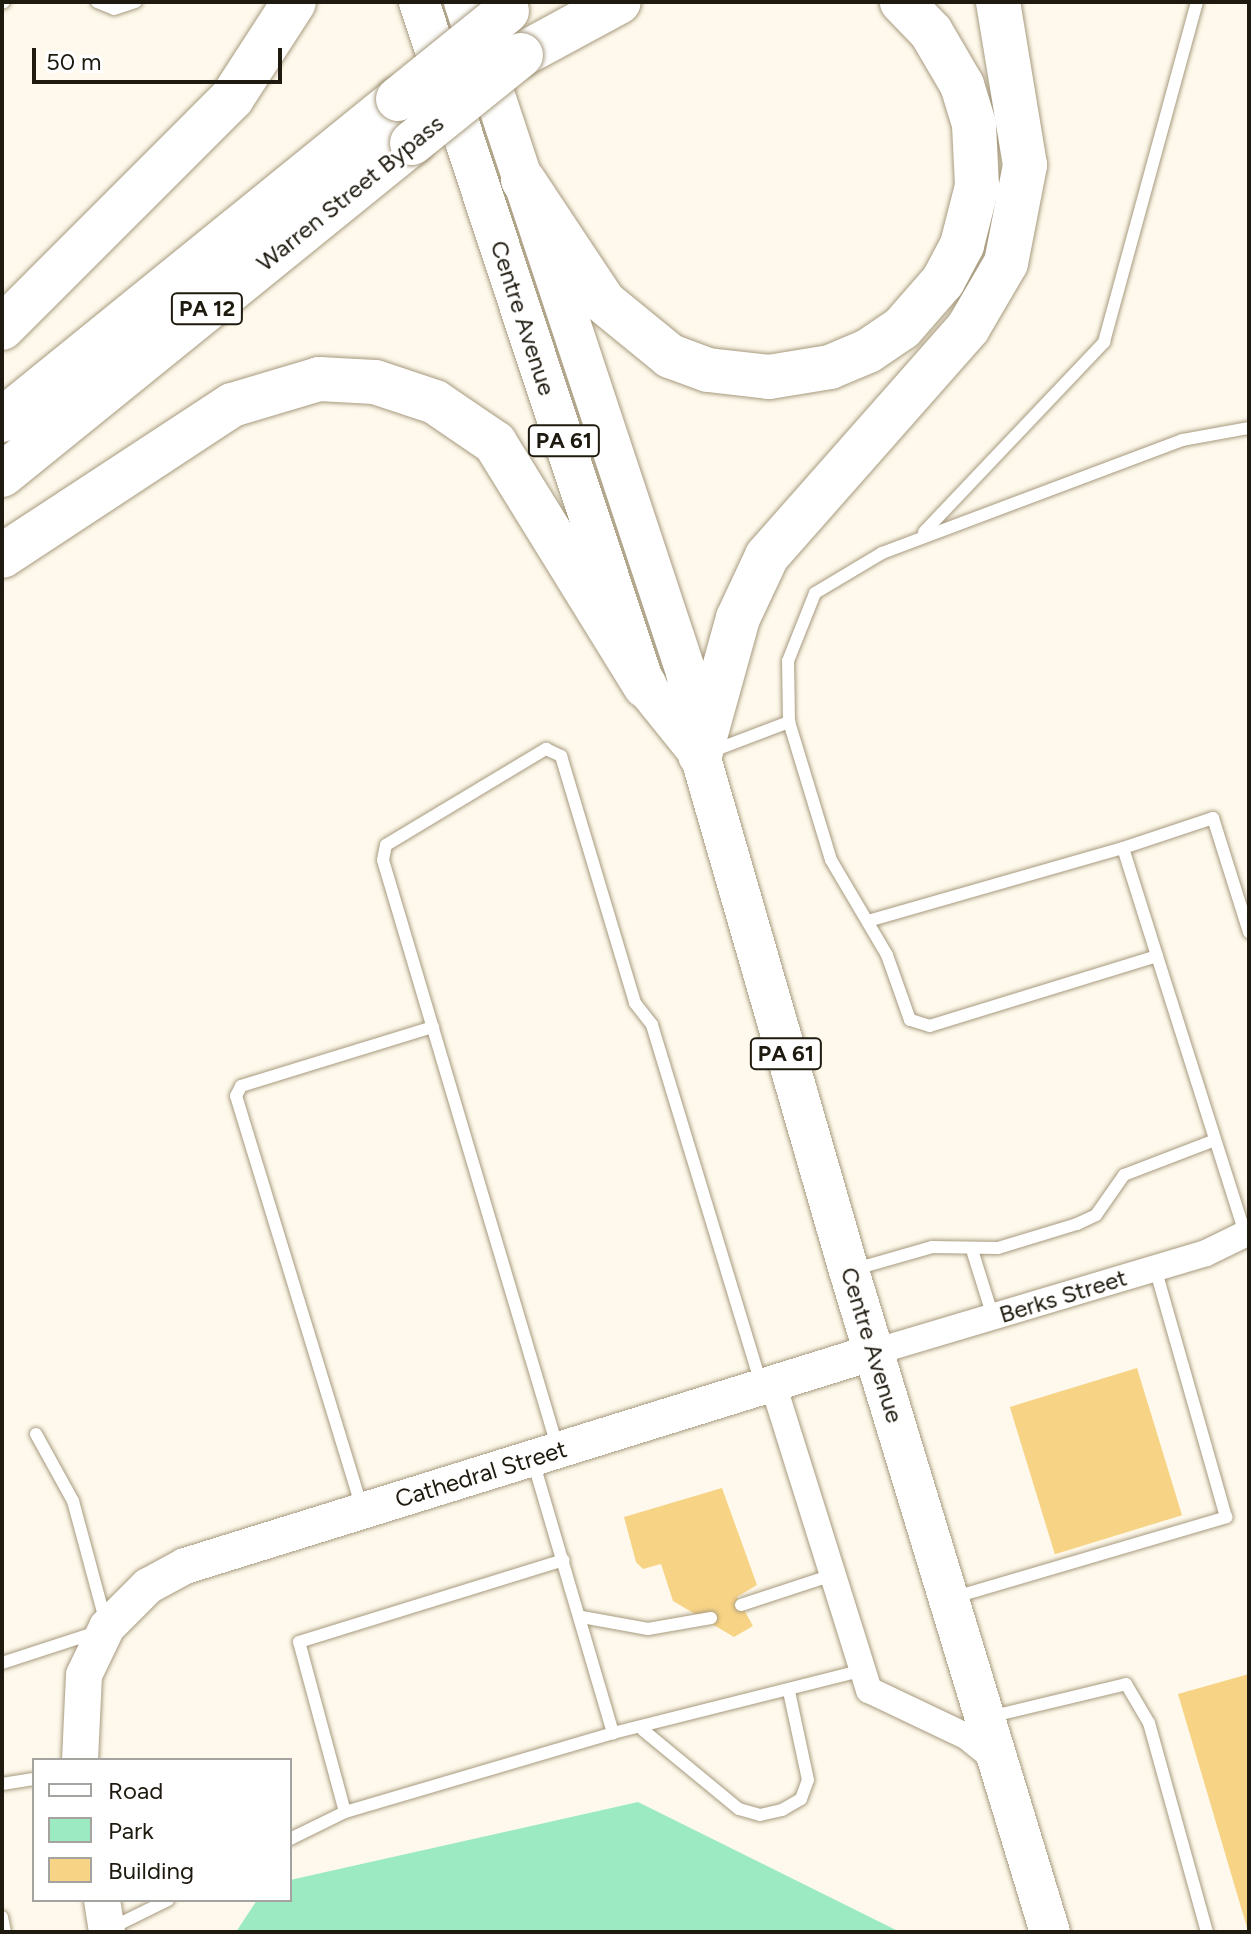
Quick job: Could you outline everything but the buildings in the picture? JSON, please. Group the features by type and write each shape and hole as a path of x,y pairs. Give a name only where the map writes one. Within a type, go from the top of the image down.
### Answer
{"highway":[{"path":"2,328 232,98 294,2"},
{"name":"Warren Street Bypass","path":"2,475 586,2"},
{"path":"521,55 619,2"},
{"path":"523,180 604,302 670,356 718,372 769,377 830,367 868,351 909,321 943,281 965,235 977,186 974,124 962,85 931,32 902,2"},
{"path":"700,755 738,618 767,556 968,328 1006,263 1025,165 998,2"},
{"name":"Warren Street Bypass","path":"2,420 513,7"},
{"path":"2,556 232,405 319,379 375,382 435,402 495,443 645,686"}],"main road":[{"name":"Centre Avenue","path":"419,2 645,686 700,755"},
{"name":"Centre Avenue","path":"464,2 686,672 700,755 849,1271 1050,1932"}],"street":[{"name":"Berks Street","path":"874,1352 1155,1268 1247,1233"},
{"name":"Cathedral Street","path":"80,1758 84,1675 107,1627 148,1586 185,1566 874,1352"},
{"path":"767,1385 860,1671 869,1690 893,1707 966,1736 1000,1766"}],"lane":[{"path":"97,2 114,9 136,2"},
{"path":"922,534 1104,342 1197,2"},
{"path":"1157,956 919,1026 868,921 831,860 789,722 788,661 815,593 922,534 1182,440 1249,428"},
{"path":"700,755 789,722"},
{"path":"613,1733 564,1560 545,1454 433,1027 383,860 386,845 546,749 561,756 635,1003 652,1025 767,1385"},
{"path":"868,921 1123,848 1213,818 1249,932"},
{"path":"1123,848 1247,1233"},
{"path":"363,1511 236,1096 241,1086 433,1027"},
{"path":"849,1271 932,1247 973,1253 1096,1215 1124,1175 1215,1140"},
{"path":"973,1253 993,1317"},
{"path":"950,1598 1226,1517 1155,1268"},
{"path":"2,1663 35,1658 107,1627 73,1501 36,1434"},
{"path":"345,1812 299,1642 564,1560"},
{"path":"741,1605 829,1576"},
{"path":"582,1617 648,1629 711,1618"},
{"path":"292,1838 345,1812 613,1733 643,1730 860,1671"},
{"path":"986,1718 1126,1684 1149,1723 1207,1932"},
{"path":"643,1730 739,1809 760,1815 782,1810 801,1799 808,1780 789,1691"},
{"path":"2,1784 32,1779"},
{"path":"105,1921 162,1902"},
{"path":"2,1917 5,1932"}],"green space":[{"path":"638,1802 900,1932 236,1932 256,1902 292,1902 292,1880"}]}
